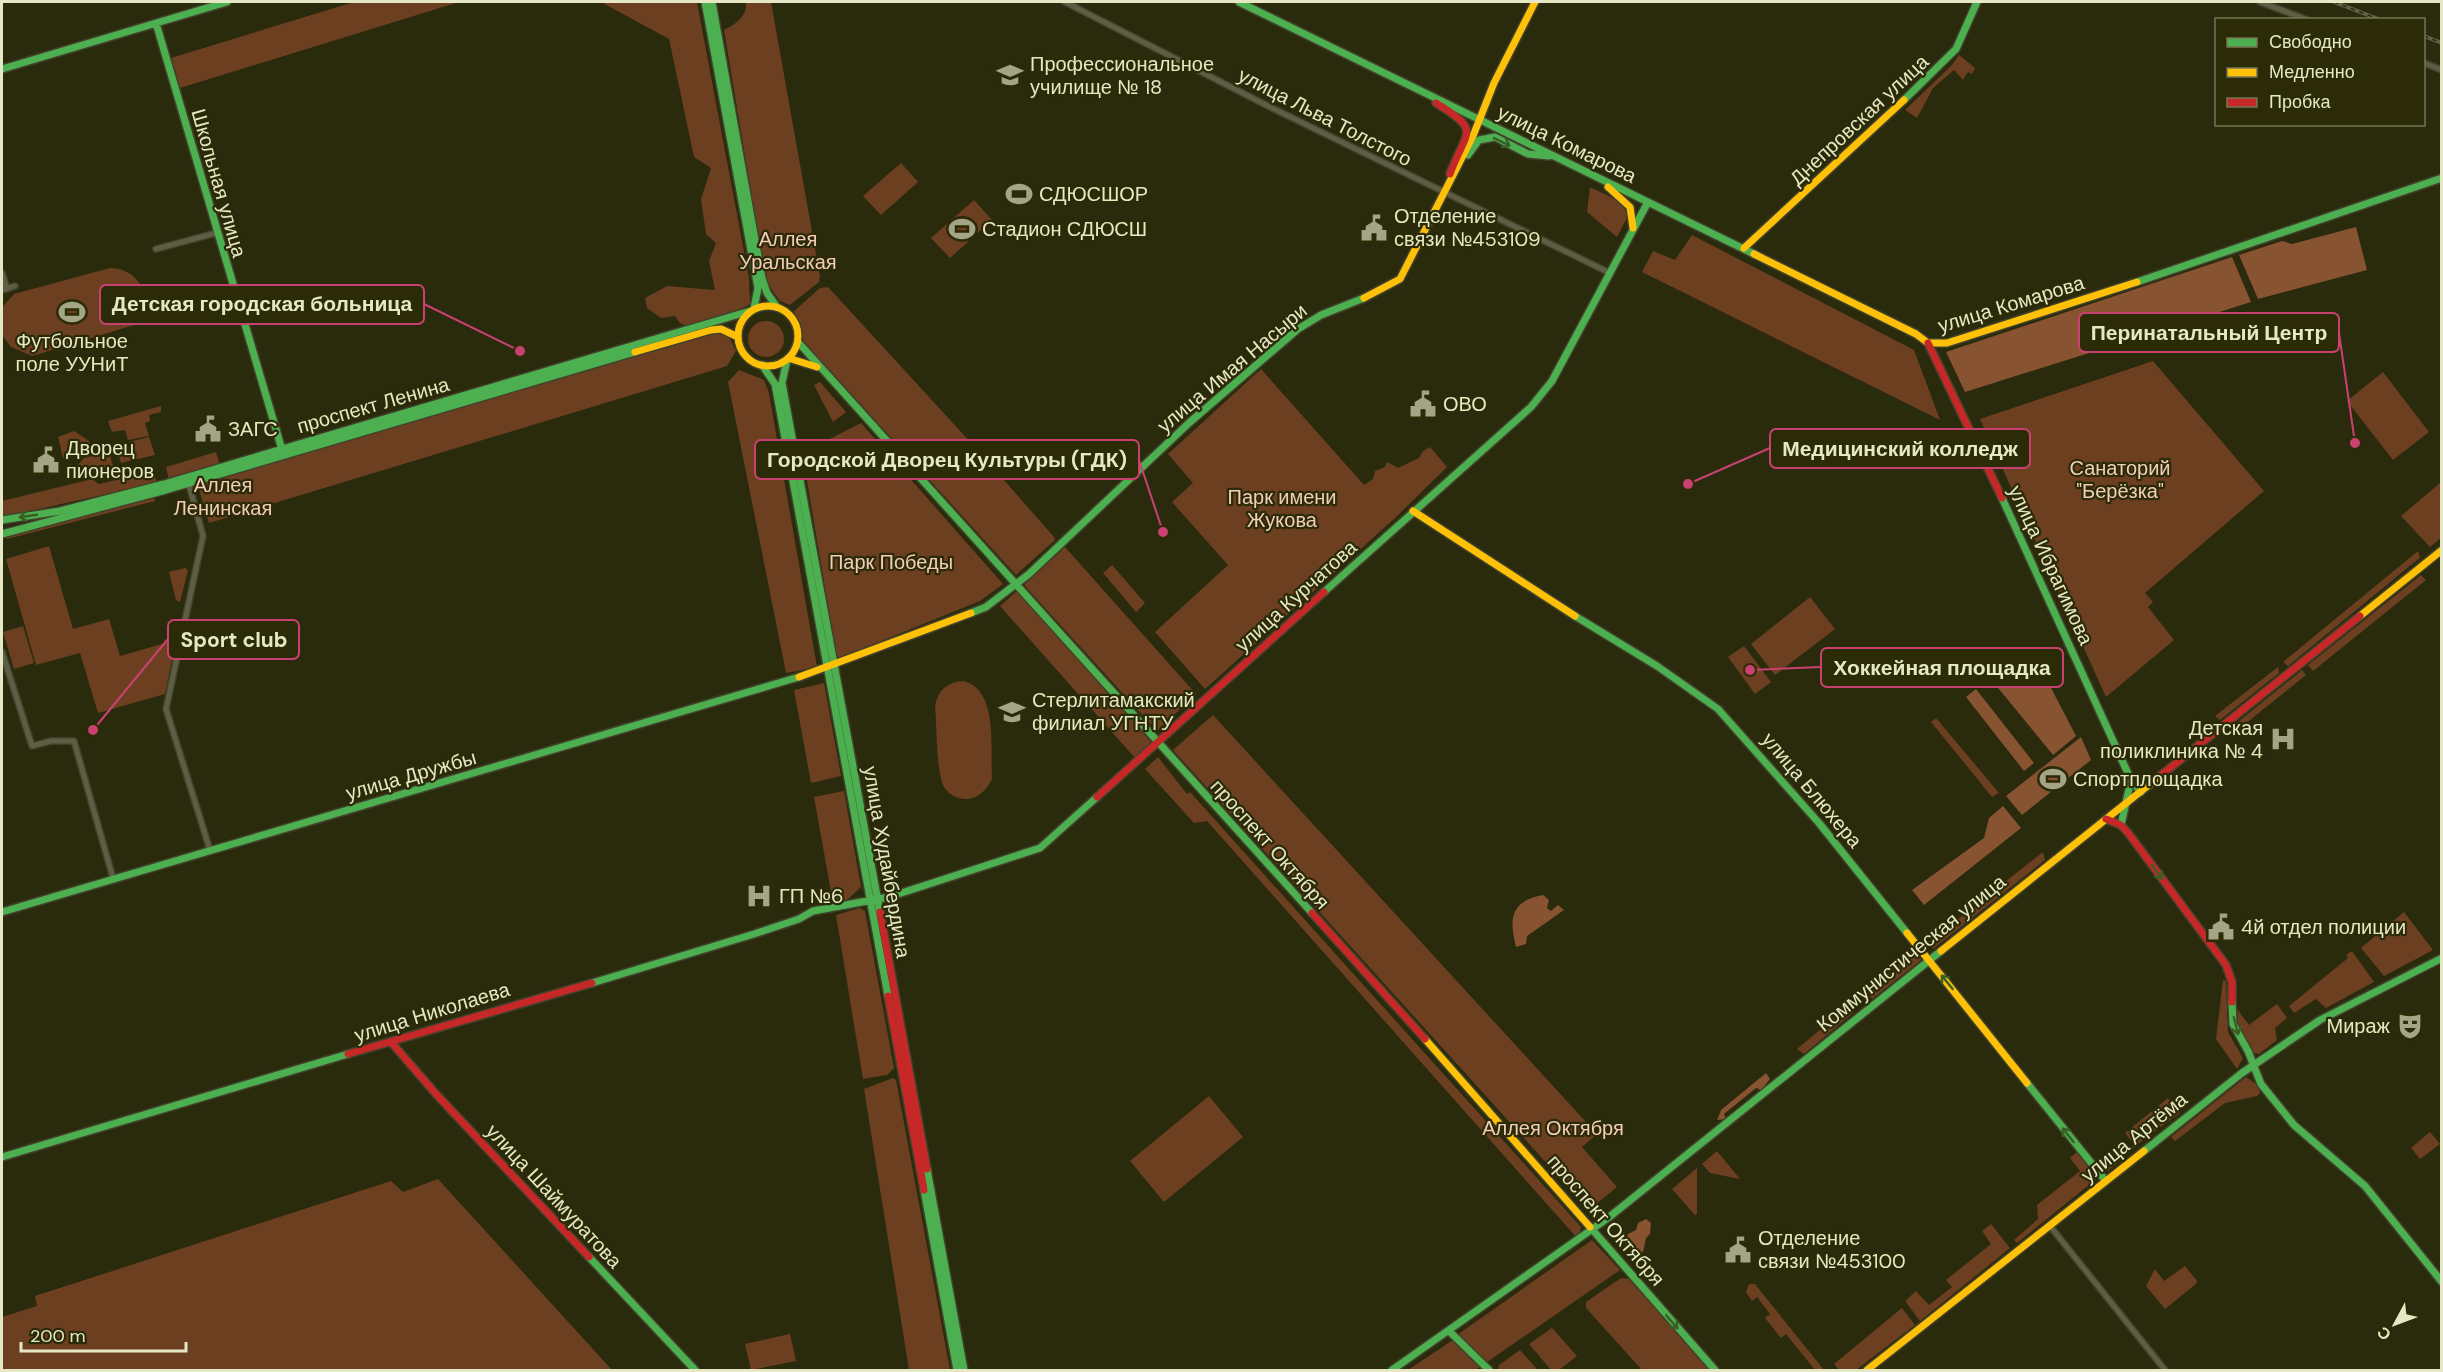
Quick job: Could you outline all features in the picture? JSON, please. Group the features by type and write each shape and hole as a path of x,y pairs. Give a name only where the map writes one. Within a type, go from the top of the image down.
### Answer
{"main road":[{"path":"2,69 227,2"},
{"path":"705,2 759,279 777,307 792,316 798,332 798,342 787,359 771,366 762,365 744,354 738,337 741,321 752,310 762,306 777,307"},
{"path":"712,2 759,279 758,293 752,310"},
{"path":"1239,2 1422,92 1460,117 1466,127 1466,139 1450,172 1449,185"},
{"name":"улица Имая Насыри","path":"831,666 987,607 1016,585 1190,423 1299,329 1321,315 1380,291 1399,280 1449,185 1480,120 1494,83 1535,2"},
{"name":"Днепровская улица","path":"1744,248 1945,62 1956,49 1977,2"},
{"name":"Школьная улица","path":"156,23 282,452"},
{"name":"улица Комарова","path":"1422,92 1744,248 1916,334 1928,344 1947,343 2086,299 2442,177"},
{"path":"1449,185 1480,139 1495,137 1528,154 1551,156"},
{"path":"1599,179 1630,207 1633,214 1632,233"},
{"name":"улица Курчатова","path":"874,901 1040,848 1158,745 1542,394 1648,202"},
{"name":"проспект Ленина","path":"2,534 752,310"},
{"name":"проспект Ленина","path":"282,452 711,330 721,329 738,337"},
{"name":"проспект Октября","path":"798,342 1593,1230 1715,1371"},
{"name":"улица Ибрагимова","path":"1928,344 2100,708 2131,780 2141,792"},
{"path":"787,359 819,368"},
{"name":"улица Худайбердина","path":"787,359 782,383 957,1371"},
{"name":"улица Худайбердина","path":"762,365 776,384 831,666"},
{"name":"проспект Ленина","path":"2,520 60,511 187,480"},
{"name":"улица Блюхера","path":"1413,512 1533,591 1657,666 1718,709 1759,751 1819,822 2105,1180"},
{"name":"Коммунистическая улица","path":"1392,1371 1593,1230 2442,550"},
{"name":"улица Дружбы","path":"2,912 831,666"},
{"path":"2121,825 2131,780"},
{"path":"2106,819 2121,825 2230,973 2233,1024 2261,1084 2294,1125 2365,1186 2442,1282"},
{"name":"улица Худайбердина","path":"874,901 964,1371"},
{"name":"улица Николаева","path":"2,1157 754,934 799,919 813,911 874,901"},
{"name":"улица Артёма","path":"1867,1371 2105,1180 2253,1065 2320,1020 2442,958"},
{"name":"улица Шаймуратова","path":"391,1042 436,1094 695,1371"},
{"path":"1449,1331 1489,1371"}],"street":[{"name":"улица Льва Толстого","path":"1065,2 1444,193 1610,273"},
{"path":"2260,2 2303,18"},
{"path":"2425,63 2442,70"},
{"path":"156,249 216,233"},
{"path":"2,273 4,289 15,286"},
{"path":"187,480 203,536 166,709 210,850"},
{"path":"2,652 32,746 74,741 113,878"},
{"path":"2049,1226 2165,1371"}],"green space":[{"path":"354,2 459,2 180,88 171,58"},
{"path":"601,2 697,2 749,278 750,304 729,315 686,326 680,323 675,316 661,318 647,308 645,298 667,286 715,290 709,261 716,243 706,234 701,199 711,168 694,157 669,39"},
{"name":"Аллея Уральская","path":"746,2 771,2 820,276 819,282 790,305 780,301 766,281 724,30 743,16"},
{"path":"1959,55 1975,68 1972,74 1968,72 1963,80 1954,70 1933,88 1917,118 1905,110 1951,66"},
{"path":"901,163 918,182 881,215 863,196"},
{"path":"1590,187 1613,198 1626,210 1628,216 1617,237 1587,212"},
{"name":"Стадион СДЮСШ","path":"974,200 992,220 950,258 931,238"},
{"path":"1692,235 1914,350 1940,420 1642,272 1653,251 1675,260"},
{"name":"Футбольное поле УУНиТ","path":"110,268 130,274 142,288 144,307 134,325 32,356 11,347 2,335 2,310 14,294"},
{"path":"828,287 1054,537 1055,540 1016,575 804,342 794,311 820,288"},
{"path":"766,321 778,327 784,339 778,351 766,357 754,351 748,339 754,327"},
{"name":"Аллея Ленинская","path":"715,333 728,335 736,351 727,366 209,523 197,482"},
{"name":"Санаторий \"Берёзка\"","path":"2153,361 2264,491 2145,593 2153,602 2148,607 2174,640 2106,697 1980,419"},
{"name":"Парк имени Жукова","path":"1261,369 1364,485 1373,479 1375,471 1385,467 1387,462 1398,468 1419,458 1423,451 1430,447 1447,467 1394,519 1205,689 1155,632 1228,565 1172,502 1193,483 1168,454"},
{"path":"739,370 764,380 769,393 817,667 786,673 728,382"},
{"path":"2383,372 2429,432 2393,460 2347,401"},
{"path":"820,382 846,412 833,422 814,385"},
{"path":"161,406 161,412 149,415 150,421 145,423 149,436 128,440 125,430 112,432 108,421"},
{"name":"Парк Победы","path":"861,423 1003,584 980,601 837,659 803,457 814,447"},
{"path":"74,431 89,441 91,446 87,451 63,458 58,437"},
{"path":"149,437 155,455 121,463 117,451 130,447 129,442"},
{"path":"109,452 113,466 71,478 68,476 84,458"},
{"path":"216,452 220,465 169,480 166,467"},
{"path":"153,471 157,483 2,517 2,501 92,479 99,484"},
{"path":"2441,482 2441,538 2430,547 2401,516"},
{"path":"154,498 155,501 7,539 6,536"},
{"path":"49,546 73,629 109,619 120,656 176,640 165,694 98,713 80,653 36,665 6,559"},
{"path":"1065,547 1196,694 1157,731 1024,585"},
{"path":"2418,551 2420,558 2288,666 2283,662"},
{"path":"1112,565 1145,603 1136,612 1103,573"},
{"path":"185,568 188,570 180,602 176,600 169,572"},
{"path":"2421,575 2426,580 2313,671 2308,665"},
{"path":"1017,591 1152,743 1135,758 1000,606"},
{"path":"1810,597 1835,629 1775,675 1751,644"},
{"path":"23,626 34,663 14,669 3,632"},
{"path":"1744,646 1771,682 1755,694 1728,657"},
{"path":"2278,667 2279,673 2220,720 2215,716"},
{"path":"2302,670 2306,675 2235,732 2232,731 2233,726"},
{"path":"963,681 974,686 982,695 990,722 991,737 992,779 976,797 968,799 952,795 942,782 935,706 938,695 944,688 952,683"},
{"path":"824,683 841,776 811,783 794,690"},
{"name":"Аллея Октября","path":"1213,715 1597,1134 1582,1147 1617,1187 1589,1210 1173,750"},
{"path":"1936,718 1999,793 1992,797 1931,722"},
{"path":"1158,757 1187,794 1190,792 1581,1227 1578,1239 1207,821 1194,823 1145,769"},
{"path":"844,791 861,887 847,900 833,903 814,797"},
{"path":"2043,852 2045,860 1933,949 1928,943"},
{"path":"860,908 865,911 894,1068 887,1075 863,1079 836,915"},
{"path":"2404,912 2433,950 2384,976 2361,948"},
{"path":"1917,950 1921,960 1872,999 1867,992"},
{"path":"2352,951 2374,982 2326,1008 2316,999 2294,1013 2289,1006 2348,958 2346,955"},
{"path":"2223,980 2226,981 2228,1032 2243,1058 2237,1069 2216,1039"},
{"path":"1851,1004 1855,1008 1853,1013 1804,1054 1797,1049"},
{"path":"2277,1004 2287,1018 2275,1028 2277,1040 2259,1054 2254,1053 2239,1030 2237,1009 2249,1025"},
{"path":"2246,1077 2259,1086 2260,1093 2257,1096 2225,1103 2175,1141 2171,1137"},
{"path":"893,1078 896,1080 950,1370 909,1370 864,1089"},
{"path":"1209,1096 1243,1137 1164,1202 1130,1161"},
{"path":"2168,1098 2180,1113 2144,1139 2108,1171 2105,1168 2134,1144 2125,1133"},
{"path":"2430,1132 2440,1144 2420,1159 2411,1148"},
{"path":"2079,1150 2100,1176 2017,1243 2014,1240 2038,1219 2037,1205 2080,1171 2070,1158"},
{"path":"1717,1151 1740,1179 1710,1173 1702,1164"},
{"path":"1697,1168 1697,1214 1695,1215 1672,1189"},
{"path":"438,1179 612,1370 2,1370 2,1317 37,1306 35,1296 391,1181 403,1192"},
{"path":"1991,1224 2010,1248 1920,1321 1905,1301 1916,1291 1929,1305 1952,1287 1946,1280 1991,1244 1982,1231"},
{"path":"1592,1240 1620,1270 1487,1362 1457,1335"},
{"path":"2185,1266 2197,1281 2196,1284 2165,1309 2146,1286 2155,1269 2164,1281"},
{"path":"1621,1278 1629,1279 1708,1367 1707,1370 1642,1370 1586,1308 1586,1302"},
{"path":"1749,1284 1755,1284 1824,1370 1815,1370 1786,1334 1781,1338 1765,1318 1770,1314 1757,1297 1752,1301 1746,1292"},
{"path":"1902,1308 1915,1325 1856,1370 1839,1370 1834,1364"},
{"path":"1552,1328 1577,1356 1559,1370 1551,1370 1529,1344"},
{"path":"790,1334 796,1361 751,1370 745,1344"},
{"path":"1453,1340 1480,1367 1475,1370 1408,1370"},
{"path":"1520,1350 1538,1370 1498,1370 1499,1365"}],"shaded area":[{"path":"2356,227 2367,270 2258,299 2239,255 2282,241 2292,244"},
{"path":"2232,257 2251,302 1965,392 1946,352"},
{"path":"2036,659 2076,736 2053,755 1990,678"},
{"path":"1976,689 2034,763 2024,771 1966,697"},
{"path":"2081,737 2091,760 2022,815 2006,796"},
{"path":"2003,806 2021,828 1924,905 1912,890 1984,838 1989,818"},
{"path":"1543,895 1549,900 1547,908 1551,911 1558,905 1564,910 1527,936 1526,944 1516,947 1513,928 1514,913 1524,902"},
{"path":"1766,1073 1770,1079 1761,1090 1756,1088 1724,1114 1726,1119 1717,1120 1721,1110"},
{"path":"1646,1219 1651,1223 1650,1234 1646,1238 1643,1252 1636,1255 1625,1242 1628,1234 1636,1230 1638,1223"}],"railway":[{"path":"2334,2 2376,18"},
{"path":"2425,36 2442,43"}],"traffic: fast":[{"path":"2,69 227,2"},
{"path":"705,2 758,288 754,308"},
{"path":"712,2 762,278 767,293 777,307"},
{"path":"1239,2 1754,254"},
{"path":"1904,100 1956,49 1977,2"},
{"path":"156,23 283,453"},
{"path":"1468,155 1479,140 1495,137 1528,154 1549,156"},
{"path":"2137,282 2442,178"},
{"path":"1324,592 1531,407 1552,381 1648,202"},
{"path":"971,613 986,607 1029,574 1190,422 1298,329 1321,315 1364,298"},
{"path":"2,520 60,511 164,484 750,311"},
{"path":"798,342 1312,913"},
{"path":"2,534 166,490 635,352"},
{"path":"787,360 782,383 880,912"},
{"path":"762,365 775,384 888,996"},
{"path":"2002,498 2131,780 2141,792"},
{"path":"1575,616 1657,666 1718,709 1819,823 1907,933"},
{"path":"2,912 799,677"},
{"path":"2121,825 2131,780"},
{"path":"592,983 754,934 799,919 813,911 889,897 1040,848 1097,797"},
{"path":"1392,1370 1608,1218 1941,951"},
{"path":"2144,1151 2242,1073 2320,1020 2442,958"},
{"path":"2232,1002 2233,1024 2248,1051 2261,1084 2294,1125 2365,1186 2442,1282"},
{"path":"2,1157 348,1054"},
{"path":"2027,1083 2105,1180"},
{"path":"927,1169 964,1370"},
{"path":"924,1190 957,1370"},
{"path":"1590,1227 1715,1370"},
{"path":"589,1257 695,1370"},
{"path":"1449,1331 1489,1370"}],"traffic: slow":[{"path":"1364,298 1400,279 1473,136 1494,83 1535,2"},
{"path":"1744,248 1904,100"},
{"path":"1608,187 1630,207 1633,228"},
{"path":"1754,254 1916,334 1928,343 1947,343 2137,282"},
{"path":"762,306 774,306 785,311 793,319 798,336 796,348 785,361 774,366 762,366 751,361 743,353 738,342 738,330 743,319 751,311 762,306"},
{"path":"635,352 711,330 721,329 738,337"},
{"path":"788,358 817,367"},
{"path":"1413,511 1575,616"},
{"path":"2360,616 2442,550"},
{"path":"799,677 971,613"},
{"path":"1941,951 2160,776"},
{"path":"1907,933 2027,1083"},
{"path":"1425,1039 1590,1227"},
{"path":"1867,1370 2144,1151"}],"traffic: jam":[{"path":"1436,103 1460,120 1467,133 1450,174"},
{"path":"1928,343 2002,498"},
{"path":"1097,797 1324,592"},
{"path":"2160,776 2360,616"},
{"path":"2106,819 2121,825 2129,834 2226,965 2232,982 2232,1002"},
{"path":"880,912 927,1169"},
{"path":"1312,913 1425,1039"},
{"path":"348,1054 592,983"},
{"path":"888,996 924,1190"},
{"path":"391,1042 436,1094 589,1257"}],"place":[{"name":"Профессиональное училище № 18","path":"1010,75"},
{"name":"СДЮСШОР","path":"1019,194"},
{"name":"Отделение связи №453109","path":"1374,228"},
{"name":"Стадион СДЮСШ","path":"962,229"},
{"name":"Футбольное поле УУНиТ","path":"72,312"},
{"name":"Детская городская больница","path":"520,351"},
{"name":"ОВО","path":"1423,404"},
{"name":"ЗАГС","path":"208,429"},
{"name":"Перинатальный Центр","path":"2355,443"},
{"name":"Дворец пионеров","path":"46,460"},
{"name":"Медицинский колледж","path":"1688,484"},
{"name":"Городской Дворец Культуры (ГДК)","path":"1163,532"},
{"name":"Хоккейная площадка","path":"1750,670"},
{"name":"Стерлитамакский филиал УГНТУ","path":"1012,712"},
{"name":"Sport club","path":"93,730"},
{"name":"Детская поликлиника № 4","path":"2283,739"},
{"name":"Спортплощадка","path":"2053,779"},
{"name":"ГП №6","path":"759,896"},
{"name":"4й отдел полиции","path":"2221,927"},
{"name":"Мираж","path":"2410,1026"},
{"name":"Отделение связи №453100","path":"1738,1250"}]}
